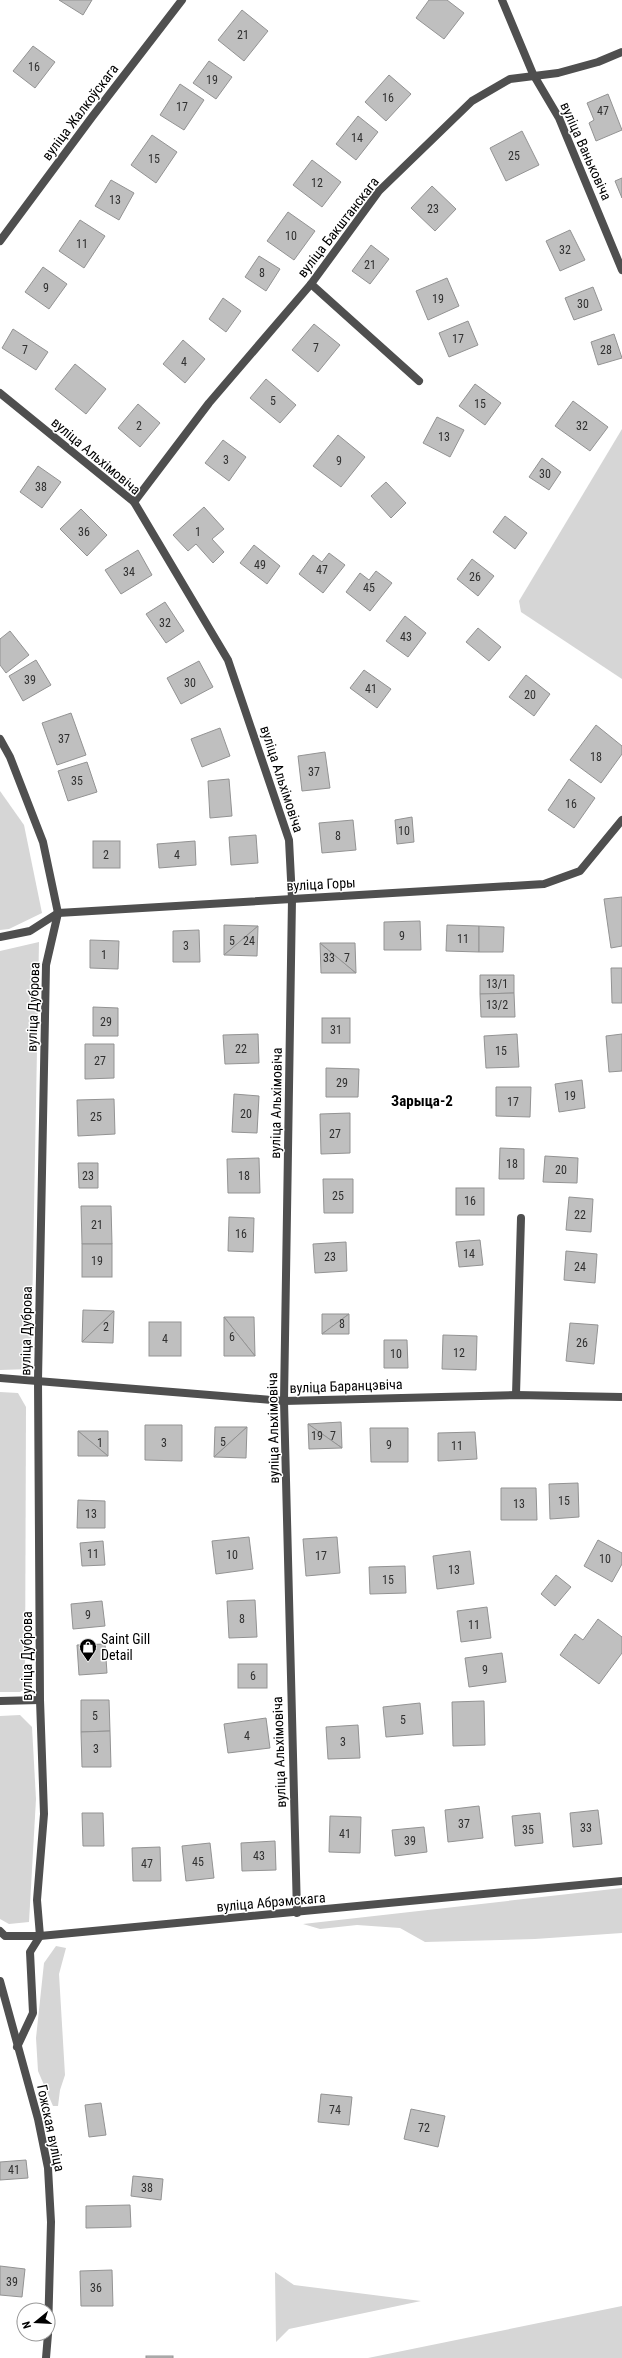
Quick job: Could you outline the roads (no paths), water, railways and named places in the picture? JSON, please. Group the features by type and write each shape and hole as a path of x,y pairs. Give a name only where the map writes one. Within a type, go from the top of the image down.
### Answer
{"street":[{"name":"вуліца Жалкоўскага","path":"0,241 92,117 182,0"},
{"name":"вуліца Ваньковіча","path":"502,0 533,74 559,118 622,270"},
{"name":"вуліца Бакштанскага","path":"134,502 209,403 311,284 379,192 472,101 510,79 533,74 558,73 598,62 622,52"},
{"path":"311,284 419,381"},
{"name":"вуліца Альхімовіча","path":"0,393 134,502 228,660 289,840 292,899 284,1401 297,1913"},
{"name":"вуліца Дуброва","path":"0,739 10,757 43,842 58,913 46,965 38,1380 40,1700 44,1814 37,1900 40,1936"},
{"name":"вуліца Горы","path":"0,937 30,931 58,913 544,884 580,871 622,820"},
{"path":"516,1395 521,1218"},
{"name":"вуліца Баранцэвіча","path":"0,1378 284,1401 516,1395 622,1397"},
{"path":"0,1701 40,1700"},
{"name":"вуліца Абрэмскага","path":"0,1932 5,1936 40,1936 297,1913 622,1881"},
{"path":"17,2047 33,2013 30,1952 40,1936"},
{"name":"Гожская вуліца","path":"0,1981 38,2119 48,2168 51,2222 49,2302"},
{"name":"Гожская вуліца","path":"46,2358 47,2342"}],"place":[{"name":"Saint Gill Detail","path":"88,1662"}],"district":[{"name":"Зарыца-2","path":"422,1101"}]}
